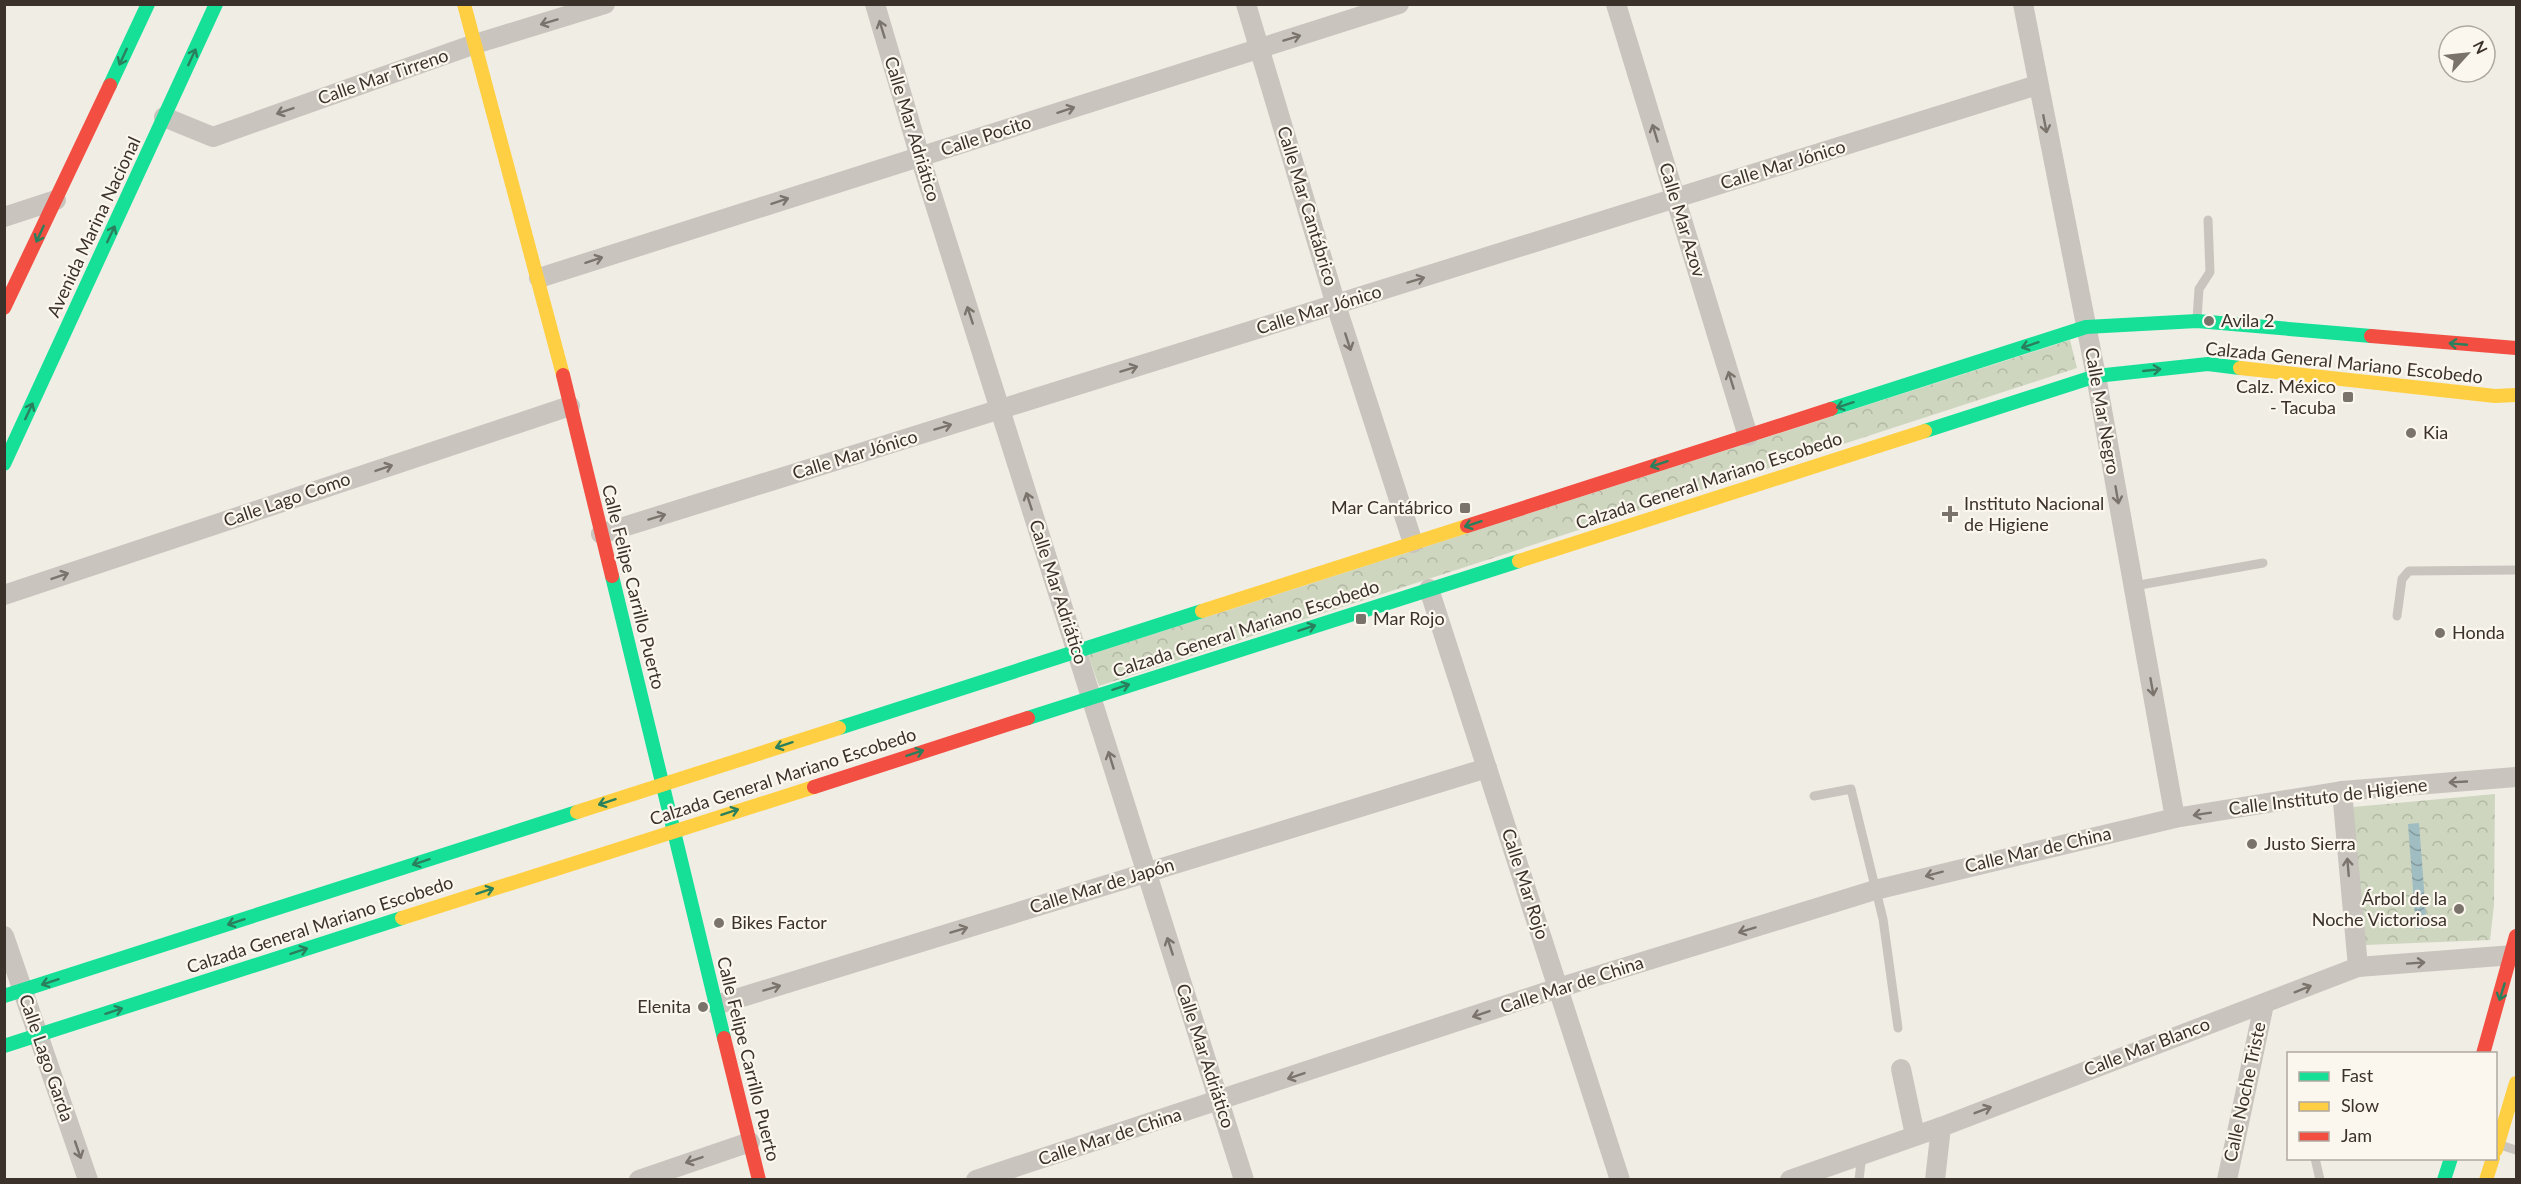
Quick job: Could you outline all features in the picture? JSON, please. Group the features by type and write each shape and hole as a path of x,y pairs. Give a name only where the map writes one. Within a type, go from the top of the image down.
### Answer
{"main road":[{"path":"4,308 148,4"},
{"name":"Avenida Marina Nacional","path":"4,464 216,4"},
{"name":"Calle Felipe Carrillo Puerto","path":"464,4 539,278 759,1179"},
{"name":"Calzada General Mariano Escobedo","path":"14,993 2086,327 2197,321 2517,348"},
{"name":"Calzada General Mariano Escobedo","path":"4,1046 2096,376 2208,364 2495,396 2517,395"},
{"path":"2483,1052 2517,936"},
{"path":"2497,1144 2517,1083"},
{"path":"2445,1179 2450,1160"},
{"path":"2486,1179 2492,1160"}],"street":[{"name":"Calle Mar Tirreno","path":"164,117 213,137 475,44 605,4"},
{"name":"Calle Mar Adriático","path":"875,4 920,157 1244,1179"},
{"name":"Calle Mar Cantábrico","path":"1246,4 1336,304 1413,543"},
{"name":"Calle Pocito","path":"539,278 1399,4"},
{"name":"Calle Mar Azov","path":"1616,4 1748,436"},
{"name":"Calle Mar Negro","path":"2023,4 2037,85 2096,376 2175,818"},
{"name":"Calle Mar Jónico","path":"601,534 2037,85"},
{"path":"4,217 56,200"},
{"name":"Calle Lago Como","path":"4,595 570,406"},
{"name":"Calle Mar Rojo","path":"1429,589 1620,1179"},
{"name":"Calle Mar de Japón","path":"716,1005 1487,768"},
{"name":"Calle Instituto de Higiene","path":"2175,818 2342,791 2517,777"},
{"path":"2342,791 2358,967"},
{"name":"Calle Mar de China","path":"976,1179 1219,1102 1558,988 1875,890 2175,818"},
{"name":"Calle Lago Garda","path":"4,936 14,993 38,1035 88,1179"},
{"name":"Calle Mar Blanco","path":"1790,1179 1941,1127 2358,967 2513,955"},
{"name":"Calle Noche Triste","path":"2227,1179 2264,1004"},
{"path":"1901,1069 1915,1136"},
{"path":"1935,1179 1941,1127"},
{"path":"639,1179 750,1142"}],"lane":[{"path":"2197,321 2199,289 2210,272 2208,220"},
{"path":"2134,586 2263,563"},
{"path":"2397,616 2402,579 2409,571 2517,570"},
{"path":"1814,796 1851,789 1883,919 1898,1028"},
{"path":"2497,1147 2517,1150"},
{"path":"1859,1179 1862,1154"},
{"path":"2315,1160 2320,1179"}],"green space":[{"path":"2070,340 2077,368 1099,686 1088,655"},
{"path":"2495,794 2494,905 2490,940 2365,945 2353,807"}],"water":[{"path":"2419,823 2427,928 2416,929 2408,824"}],"traffic: fast":[{"path":"110,85 148,4"},
{"path":"4,464 216,4"},
{"path":"1831,409 2086,327 2197,321 2371,336"},
{"path":"1925,431 2096,376 2208,364 2240,368"},
{"path":"1028,718 1519,561"},
{"path":"612,576 724,1038"},
{"path":"839,728 1202,611"},
{"path":"4,996 577,812"},
{"path":"4,1046 402,918"},
{"path":"2444,1180 2450,1160"}],"traffic: slow":[{"path":"464,4 563,375"},
{"path":"2240,368 2495,396 2516,395"},
{"path":"1519,561 1925,431"},
{"path":"1202,611 1467,526"},
{"path":"577,812 839,728"},
{"path":"402,918 814,787"},
{"path":"2497,1147 2516,1083"},
{"path":"2486,1180 2492,1160"}],"traffic: jam":[{"path":"4,308 110,85"},
{"path":"2371,336 2516,348"},
{"path":"563,375 612,576"},
{"path":"1467,526 1831,409"},
{"path":"814,787 1028,718"},
{"path":"2484,1052 2516,936"},
{"path":"724,1038 759,1180"}],"place":[{"name":"Avila 2","path":"2209,321"},
{"name":"Calz. México - Tacuba","path":"2348,397"},
{"name":"Kia","path":"2411,433"},
{"name":"Mar Cantábrico","path":"1465,508"},
{"name":"Instituto Nacional de Higiene","path":"1950,514"},
{"name":"Mar Rojo","path":"1361,619"},
{"name":"Honda","path":"2440,633"},
{"name":"Justo Sierra","path":"2252,844"},
{"name":"Árbol de la Noche Victoriosa","path":"2459,909"},
{"name":"Bikes Factor","path":"719,923"},
{"name":"Elenita","path":"703,1007"}]}
